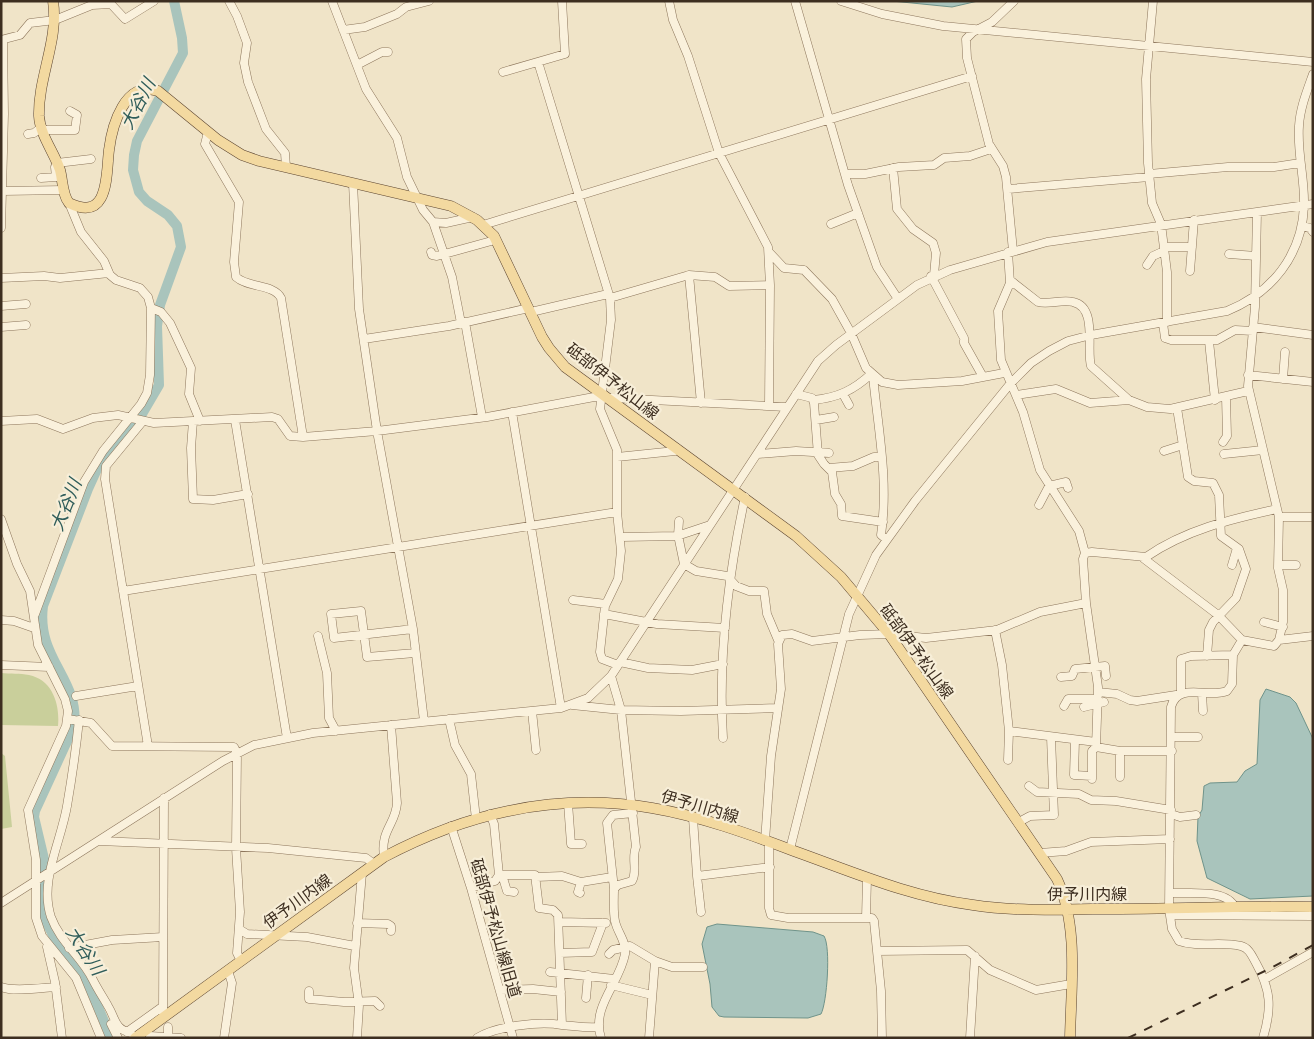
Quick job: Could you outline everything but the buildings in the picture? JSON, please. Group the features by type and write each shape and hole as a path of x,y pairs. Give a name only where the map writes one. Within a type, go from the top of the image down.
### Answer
{"main road":[{"path":"53,1 55,20 41,88 39,115 46,148 58,164 69,203"},
{"name":"砥部伊予松山線","path":"69,203 91,206 103,195 107,185 112,133 125,102 137,91 147,89 158,91 208,132 242,154 286,167 451,206 473,217 483,225 496,240 542,337 556,357 604,397 735,490 818,555 857,595 889,634 1058,879 1068,910 1071,984 1070,1038"},
{"name":"伊予川内線","path":"131,1034 228,971 384,857 451,826 490,814 540,805 600,803 693,818 790,849 867,878 926,896 972,905 1068,910 1170,912 1235,908 1313,907"}],"street":[{"path":"1,228 2,40 20,36 30,23 55,20 92,5 111,4 123,18 128,19 154,1"},
{"path":"229,1 237,16 247,44 244,63 248,82 266,129 285,154 286,167"},
{"path":"332,1 366,89 396,138 407,177 423,210 433,222 452,277 482,418"},
{"path":"343,30 365,27 397,14 406,7 429,1"},
{"path":"503,72 566,52 563,41 562,1"},
{"path":"668,1 719,153 769,251 784,268 804,270 832,299 872,375 885,493 881,535 886,540"},
{"path":"795,1 828,119 858,213 877,267 898,299"},
{"path":"841,1 882,14 919,22 1313,62"},
{"path":"1014,1 984,28 973,32 966,39 966,58 992,149 1003,166 1008,189 1011,252 1010,280 998,311 1000,352 1004,372 1016,394 1040,470 1076,524 1085,553 1083,560 1086,603 1099,698 1096,744 1092,751 1092,778 1074,775 1074,740"},
{"path":"1153,1 1146,118 1152,203 1161,224 1164,249 1166,340 1209,341 1222,339 1235,330 1253,329 1313,335"},
{"path":"357,65 382,52 388,52"},
{"path":"538,62 609,296 610,320 601,414 615,444 617,456 617,512 621,537 618,579 606,604 600,656 606,662 648,668 692,670 723,664"},
{"path":"790,849 842,637 857,595 886,540 1010,384 1031,363 1049,351 1068,341 1091,335 1228,311 1256,297 1271,284 1288,261 1302,226 1304,206 1299,123 1313,74"},
{"path":"483,225 972,76"},
{"path":"28,134 42,129 75,130 77,115 70,111"},
{"path":"208,132 205,144 239,202 234,262 236,277 242,281 277,293 281,298 303,437"},
{"path":"845,174 866,174 893,168 934,165 944,158 970,156 992,149"},
{"path":"41,178 56,177 55,167 58,164 91,159"},
{"path":"1008,189 1228,167 1274,167 1300,163"},
{"path":"893,168 897,209 913,229 933,243 936,253 933,276 964,338 964,343 982,375"},
{"path":"353,182 359,309 377,431 413,629 424,721"},
{"path":"2,189 64,190"},
{"path":"69,203 81,232 104,261 109,273 116,280 140,288 156,310 170,323 190,368 192,373 189,394 197,421 191,448 194,499 213,500 248,494"},
{"path":"1,903 164,798 237,753 254,745 336,731 561,708 588,698 611,676 735,490 786,407 818,362 851,333 933,276 1047,242 1161,224 1313,204"},
{"path":"1085,553 1092,552 1143,558 1218,615 1242,640 1274,646 1279,640 1283,627 1283,590 1278,564 1278,513 1248,391 1256,297 1257,212"},
{"path":"831,224 858,213"},
{"path":"433,222 446,223 473,217"},
{"path":"1190,271 1194,220"},
{"path":"1302,226 1310,228 1313,232"},
{"path":"431,252 434,256 496,240"},
{"path":"1147,265 1154,256 1164,249 1192,246"},
{"path":"769,251 769,404"},
{"path":"1230,254 1256,256"},
{"path":"1,278 60,278 109,273"},
{"path":"364,339 609,296 689,275 714,277 729,286 770,285"},
{"path":"689,275 701,402"},
{"path":"1010,280 1038,302 1072,302 1079,304 1087,315 1091,335 1091,366 1129,400 1147,407 1177,408 1248,391"},
{"path":"1,306 26,304"},
{"path":"34,618 84,482 92,466 141,404 147,393 156,310"},
{"path":"1,327 26,325"},
{"path":"1209,341 1215,400"},
{"path":"1283,379 1284,352"},
{"path":"872,375 882,382 898,385 962,381 982,375 1004,372"},
{"path":"796,394 813,400 843,394 872,375"},
{"path":"1248,375 1313,382"},
{"path":"1016,394 1056,389 1090,402 1129,400"},
{"path":"843,394 849,405"},
{"path":"1,421 37,419 63,429 93,418 118,415 143,421 235,420 272,417 278,419 290,436 303,437 377,431 482,418 588,398 604,397 769,404 786,407"},
{"path":"1223,442 1227,436 1226,397"},
{"path":"813,400 817,452 820,460 832,472 835,494 841,504 842,516 883,522"},
{"path":"1177,408 1188,477 1194,481 1213,483 1215,486 1219,498 1221,536 1240,551 1245,571 1236,598 1218,615 1209,630 1207,656"},
{"path":"512,412 561,708"},
{"path":"816,420 834,417"},
{"path":"235,420 287,738"},
{"path":"143,421 110,460 105,471 122,591 148,746"},
{"path":"1164,451 1183,445"},
{"path":"617,456 675,451 677,448"},
{"path":"1224,454 1263,450"},
{"path":"758,454 829,452"},
{"path":"829,468 853,466 874,457 882,457"},
{"path":"1039,505 1049,486 1066,482 1068,488"},
{"path":"723,738 720,708 725,628 730,578 745,498"},
{"path":"122,591 617,512"},
{"path":"1143,558 1165,544 1219,523 1278,513 1313,517"},
{"path":"1,519 17,564 30,591 38,645 73,719 67,806 49,871 50,915 56,930 86,967 118,1038"},
{"path":"679,521 678,535 684,564"},
{"path":"621,537 678,535 710,525"},
{"path":"1232,565 1237,548"},
{"path":"684,564 696,570 714,572 730,578 736,586 748,591 764,592 767,614 778,640 781,684 771,756 767,842 770,867 769,908 771,915 775,917 872,918 876,924 882,1009 882,1038"},
{"path":"1278,564 1296,565"},
{"path":"573,600 606,604"},
{"path":"778,640 782,635 789,634 812,641 889,634 926,638 995,630 1040,612 1086,603"},
{"path":"413,629 364,634 334,638 331,614 361,611 364,634 368,658 416,653"},
{"path":"604,614 646,621 725,628"},
{"path":"1,620 14,621 34,628"},
{"path":"1264,622 1283,627"},
{"path":"995,630 1002,665 1009,731 1008,760"},
{"path":"318,636 326,672 329,718 336,731"},
{"path":"1279,640 1313,636"},
{"path":"1064,706 1068,699 1099,698 1117,694 1137,701 1178,694 1223,692 1230,688 1233,655 1242,640"},
{"path":"1233,655 1191,656 1181,659 1178,694 1171,707 1170,912 1172,929 1179,941 1188,944 1242,946 1249,950 1265,979 1269,1004 1263,1038"},
{"path":"1,665 49,667"},
{"path":"1061,677 1072,676 1075,669 1105,666 1106,676"},
{"path":"611,676 621,710 636,847 633,854 634,877 632,881 618,885 614,889"},
{"path":"76,696 138,686"},
{"path":"1202,693 1203,711"},
{"path":"1084,707 1099,698"},
{"path":"572,705 621,710 681,711 720,708 777,708"},
{"path":"532,711 536,750"},
{"path":"73,719 91,722 112,746 234,747 237,753 236,848 239,929 237,953 241,961"},
{"path":"62,1038 56,987 45,940 36,918 37,879 28,810 73,719"},
{"path":"449,719 455,746 471,774 476,818"},
{"path":"384,857 385,832 396,813 397,803 391,725"},
{"path":"1009,731 1074,740 1120,751 1172,751"},
{"path":"1019,822 1030,816 1054,815 1052,737"},
{"path":"1171,737 1198,737"},
{"path":"1120,751 1120,777"},
{"path":"1029,786 1037,792 1079,794 1090,800 1116,801 1171,812 1180,817 1196,816"},
{"path":"100,998 108,1005 116,1025 131,1034 162,1009 164,798"},
{"path":"568,803 571,844 582,844"},
{"path":"601,1038 598,1027 603,1001 625,956 625,947 614,920 614,889 606,823 612,816 633,809"},
{"path":"471,888 495,881 499,875 494,824 490,814"},
{"path":"693,818 701,912"},
{"name":"砥部伊予松山線旧道","path":"451,826 471,888 513,1038"},
{"path":"1040,853 1066,851 1091,842 1170,839"},
{"path":"99,841 268,848 366,858 374,864"},
{"path":"697,876 770,867"},
{"path":"357,1038 358,1002 354,968 362,873"},
{"path":"499,875 531,874 536,877 562,876 581,882 612,877"},
{"path":"499,875 503,878 507,890 514,892"},
{"path":"536,877 539,908 556,912 559,922 562,1024"},
{"path":"866,918 867,878"},
{"path":"580,893 578,892 581,882"},
{"path":"1170,893 1213,894 1229,899 1235,908"},
{"path":"1170,912 1313,916"},
{"path":"559,922 603,923 614,920"},
{"path":"357,923 388,924 391,926 391,931"},
{"path":"560,953 592,952 603,923"},
{"path":"239,929 247,934 273,937 307,937 355,946"},
{"path":"70,948 112,940 163,937"},
{"path":"45,940 76,978 88,1000 101,1038"},
{"path":"609,954 625,947 633,947 655,961 679,968 703,967"},
{"path":"877,951 968,950 990,970 1036,990 1071,984"},
{"path":"1265,979 1313,952"},
{"path":"970,1038 976,956"},
{"path":"649,1038 655,961"},
{"path":"224,1038 232,983 228,971"},
{"path":"550,972 588,975 652,995"},
{"path":"586,998 588,975"},
{"path":"1,987 8,990 56,987"},
{"path":"500,990 533,989 561,992"},
{"path":"309,992 309,998 358,1002 375,1001 380,1006"},
{"path":"88,1000 100,998"},
{"path":"477,1038 488,1032 544,1024 562,1024 586,1028 598,1027"},
{"path":"168,1027 168,1037"},
{"path":"150,1036 181,1038"}],"green space":[{"path":"1,673 29,675 44,682 53,694 56,702 58,726 1,725"},
{"path":"1,753 5,756 12,827 1,829"}],"water":[{"path":"892,1 978,1 952,7"},
{"path":"1266,689 1290,697 1296,703 1313,739 1313,896 1250,899 1207,878 1197,841 1198,817 1202,810 1204,786 1210,783 1237,782 1245,771 1257,764 1260,700"},
{"path":"717,924 813,932 824,936 827,951 827,975 825,999 821,1014 808,1018 719,1016 712,1007 710,984 702,944 707,927"}],"waterway":[{"name":"大谷川","path":"111,1038 88,983 81,970 59,947 46,921 43,907 44,859 34,817 35,811 74,726 74,710 71,695 51,655 46,640 43,624 43,606 98,467 142,414 159,385 157,326 160,305 181,247 177,226 168,215 147,201 139,192 133,170 137,141 183,53 182,38 174,1"}],"railway":[{"path":"1128,1038 1271,968 1313,945"}]}
